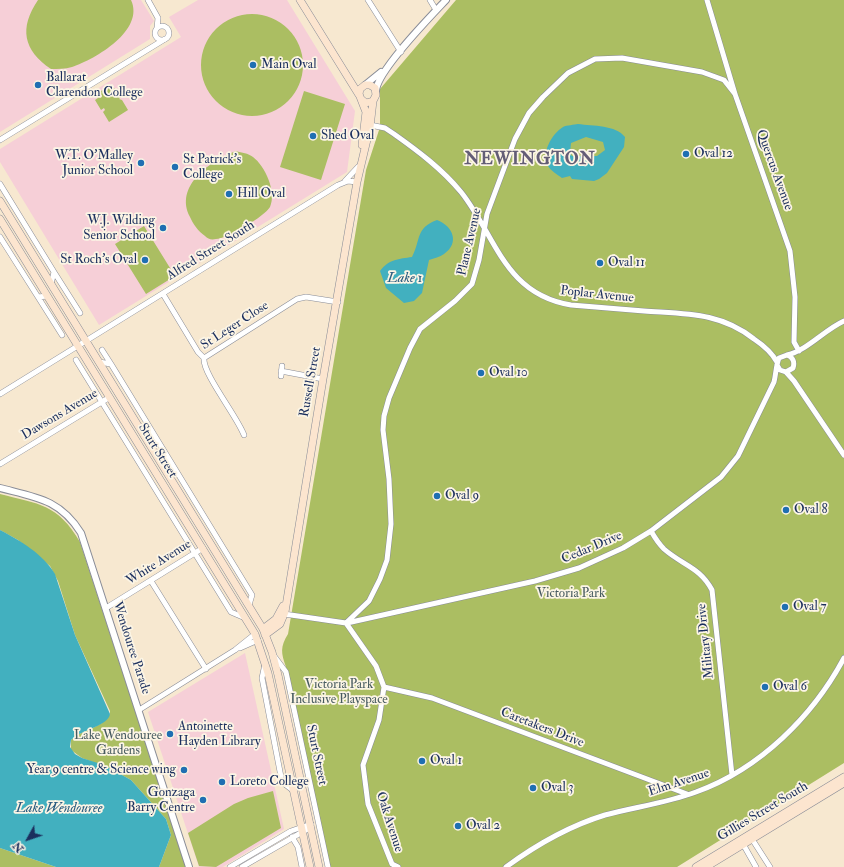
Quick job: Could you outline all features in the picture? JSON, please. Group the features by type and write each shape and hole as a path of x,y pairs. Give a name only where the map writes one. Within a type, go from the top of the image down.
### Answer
{"main road":[{"path":"300,0 336,57 351,77 365,85 371,86 376,91 376,96 373,100 366,103 360,97 360,89 365,85"},
{"name":"Russell Street","path":"336,57 360,97 366,110 368,124"},
{"name":"Russell Street","path":"264,632 282,613 287,593 323,379 338,302 358,171 373,100"},
{"name":"Sturt Street","path":"0,201 249,605 264,632 272,652 320,867"},
{"name":"Sturt Street","path":"0,219 246,618 256,637 266,662 310,867"},
{"name":"Gillies Street South","path":"751,836 844,777"},
{"name":"Gillies Street South","path":"696,867 844,783"},
{"name":"Gillies Street South","path":"706,867 741,842"}],"street":[{"path":"0,140 165,39 168,34 166,28 148,0"},
{"path":"368,0 401,52"},
{"path":"430,0 436,10"},
{"path":"376,91 378,81 387,68 446,0"},
{"name":"Quercus Avenue","path":"707,0 735,94 790,251 795,297 794,342 799,351"},
{"path":"146,50 153,43 159,21 156,12"},
{"path":"156,31 161,26 166,28"},
{"path":"156,31 158,39 165,39"},
{"name":"Plane Avenue","path":"346,623 369,601 380,579 387,560 391,524 389,479 383,430 384,416 389,398 410,348 420,329 455,301 472,284 479,260 483,229 488,210 513,143 529,113 568,73 596,59 622,58 663,64 713,75 724,80 735,94"},
{"path":"365,85 387,68"},
{"name":"Poplar Avenue","path":"368,124 385,128 444,174 465,198 497,252 513,272 532,289 547,299 571,305 708,316 737,327 768,351 777,364"},
{"path":"341,184 358,171"},
{"name":"Alfred Street South","path":"0,394 341,184 348,181 357,182"},
{"path":"0,184 80,313"},
{"path":"0,237 62,335"},
{"path":"50,284 54,272"},
{"path":"163,294 198,352 204,358"},
{"path":"38,297 47,296"},
{"name":"St Leger Close","path":"244,435 237,420 206,369 204,358 298,299 306,297 338,302"},
{"path":"794,381 793,360 799,351 824,332 844,321"},
{"name":"Sturt Street","path":"102,350 252,595 249,605"},
{"name":"Poplar Avenue","path":"768,351 786,355"},
{"path":"799,351 781,357 777,364 780,370 785,372 794,381 844,455"},
{"path":"786,355 793,360"},
{"name":"Sturt Street","path":"76,360 231,612 246,618"},
{"path":"99,362 111,364"},
{"name":"Cedar Drive","path":"346,623 534,581 580,568 623,548 651,531 699,495 730,467 738,456 774,382 777,364"},
{"path":"785,372 793,368"},
{"path":"281,371 323,379"},
{"name":"Cedar Drive","path":"774,382 785,372"},
{"name":"Dawsons Avenue","path":"0,464 110,397"},
{"name":"Wendouree Parade","path":"0,488 44,499 58,506 70,517 83,538 190,866"},
{"name":"Military Drive","path":"651,531 660,545 700,573 712,590 732,774"},
{"name":"White Avenue","path":"106,608 203,548"},
{"path":"150,581 206,669"},
{"path":"282,613 346,623"},
{"name":"Oak Avenue","path":"346,623 376,666 384,687 379,720 363,765 368,804 392,866 398,867"},
{"name":"Russell Street","path":"256,637 264,632"},
{"path":"139,710 256,637"},
{"name":"Sturt Street","path":"272,652 285,670 328,867"},
{"name":"Elm Avenue","path":"506,867 542,843 582,823 604,815 690,794 709,787 732,774 761,756 792,728 819,696 844,658"},
{"name":"Caretakers Drive","path":"384,687 432,698 680,793 690,794"},
{"path":"297,762 305,761"},
{"path":"230,867 291,831 311,826"},
{"path":"242,867 292,837 302,829"},
{"path":"751,836 770,867"},
{"path":"292,837 298,847 302,867"},
{"path":"741,842 756,867"}],"shaded area":[{"name":"Ballarat Clarendon College","path":"0,0 141,0 154,21 150,26 150,39 0,132"},
{"name":"St Patrick's College","path":"198,0 287,0 355,111 347,172 99,325 0,162 0,149 181,37 169,17"},
{"name":"Loreto College","path":"245,653 284,829 223,867 199,867 148,712"}],"green space":[{"path":"38,0 131,0 133,11 131,22 125,32 116,42 105,50 72,67 64,69 51,69 34,54 27,38 26,29 28,20"},
{"name":"Victoria Park","path":"456,0 844,0 844,763 677,867 330,867 282,650 288,634 366,170 380,127 380,89"},
{"name":"Main Oval","path":"252,14 271,18 288,29 299,46 303,65 299,84 288,101 271,112 252,116 233,112 216,101 205,84 201,65 205,46 216,29 233,18"},
{"path":"110,85 113,89 115,88 121,97 119,99 122,100 128,110 109,122 103,112 105,110 104,108 101,110 95,100 98,98 95,95"},
{"name":"Shed Oval","path":"304,91 345,104 321,180 280,167"},
{"name":"Hill Oval","path":"236,151 251,156 262,166 271,187 272,201 267,211 254,221 221,238 210,239 200,232 191,220 186,206 187,195 197,176 216,161"},
{"name":"St Roch's Oval","path":"144,226 175,276 146,294 115,244"},
{"name":"Lake Wendouree Gardens","path":"0,494 26,500 55,513 72,529 80,542 186,867 159,867 171,835 166,819 131,780 109,768 82,758 71,750 71,740 81,733 102,723 110,714 110,711 75,635 58,581 50,566 18,540 0,530"},
{"path":"273,791 281,828 216,867 199,866 188,833 234,804 248,798"},
{"path":"0,848 56,867 0,867"}],"water":[{"path":"578,124 610,128 621,133 625,137 624,147 607,173 594,181 572,179 570,176 562,178 549,168 546,161 547,149 555,134 563,127","holes":["586,137 603,142 605,150 597,156 572,156 570,153 571,143"]},
{"name":"Lake 1","path":"437,220 447,226 450,230 453,240 452,245 444,254 429,260 422,293 414,301 404,303 386,288 380,271 391,262 412,257 422,231 430,223"},
{"name":"Lake Wendouree","path":"0,530 23,543 38,554 55,574 75,635 110,714 109,718 101,724 79,734 71,740 70,747 75,754 82,758 104,765 131,780 166,819 171,835 159,867 56,867 0,848"}],"place":[{"name":"Main Oval","path":"253,65"},
{"name":"Ballarat Clarendon College","path":"38,85"},
{"name":"Shed Oval","path":"313,136"},
{"name":"Oval 12","path":"686,154"},
{"name":"W.T. O'Malley Junior School","path":"141,163"},
{"name":"St Patrick's College","path":"175,167"},
{"name":"Hill Oval","path":"229,194"},
{"name":"W.J. Wilding Senior School","path":"163,228"},
{"name":"St Roch's Oval","path":"145,260"},
{"name":"Oval 11","path":"600,263"},
{"name":"Oval 10","path":"481,373"},
{"name":"Oval 9","path":"437,496"},
{"name":"Oval 8","path":"786,510"},
{"name":"Oval 7","path":"785,607"},
{"name":"Oval 6","path":"765,687"},
{"name":"Antoinette Hayden Library","path":"170,734"},
{"name":"Oval 1","path":"422,761"},
{"name":"Year 9 centre & Science wing","path":"184,770"},
{"name":"Loreto College","path":"222,782"},
{"name":"Oval 3","path":"533,788"},
{"name":"Gonzaga Barry Centre","path":"203,800"},
{"name":"Oval 2","path":"458,826"}],"district":[{"name":"NEWINGTON","path":"530,160"}],"park label":[{"name":"Victoria Park Inclusive Playspace","path":"339,692"}]}
